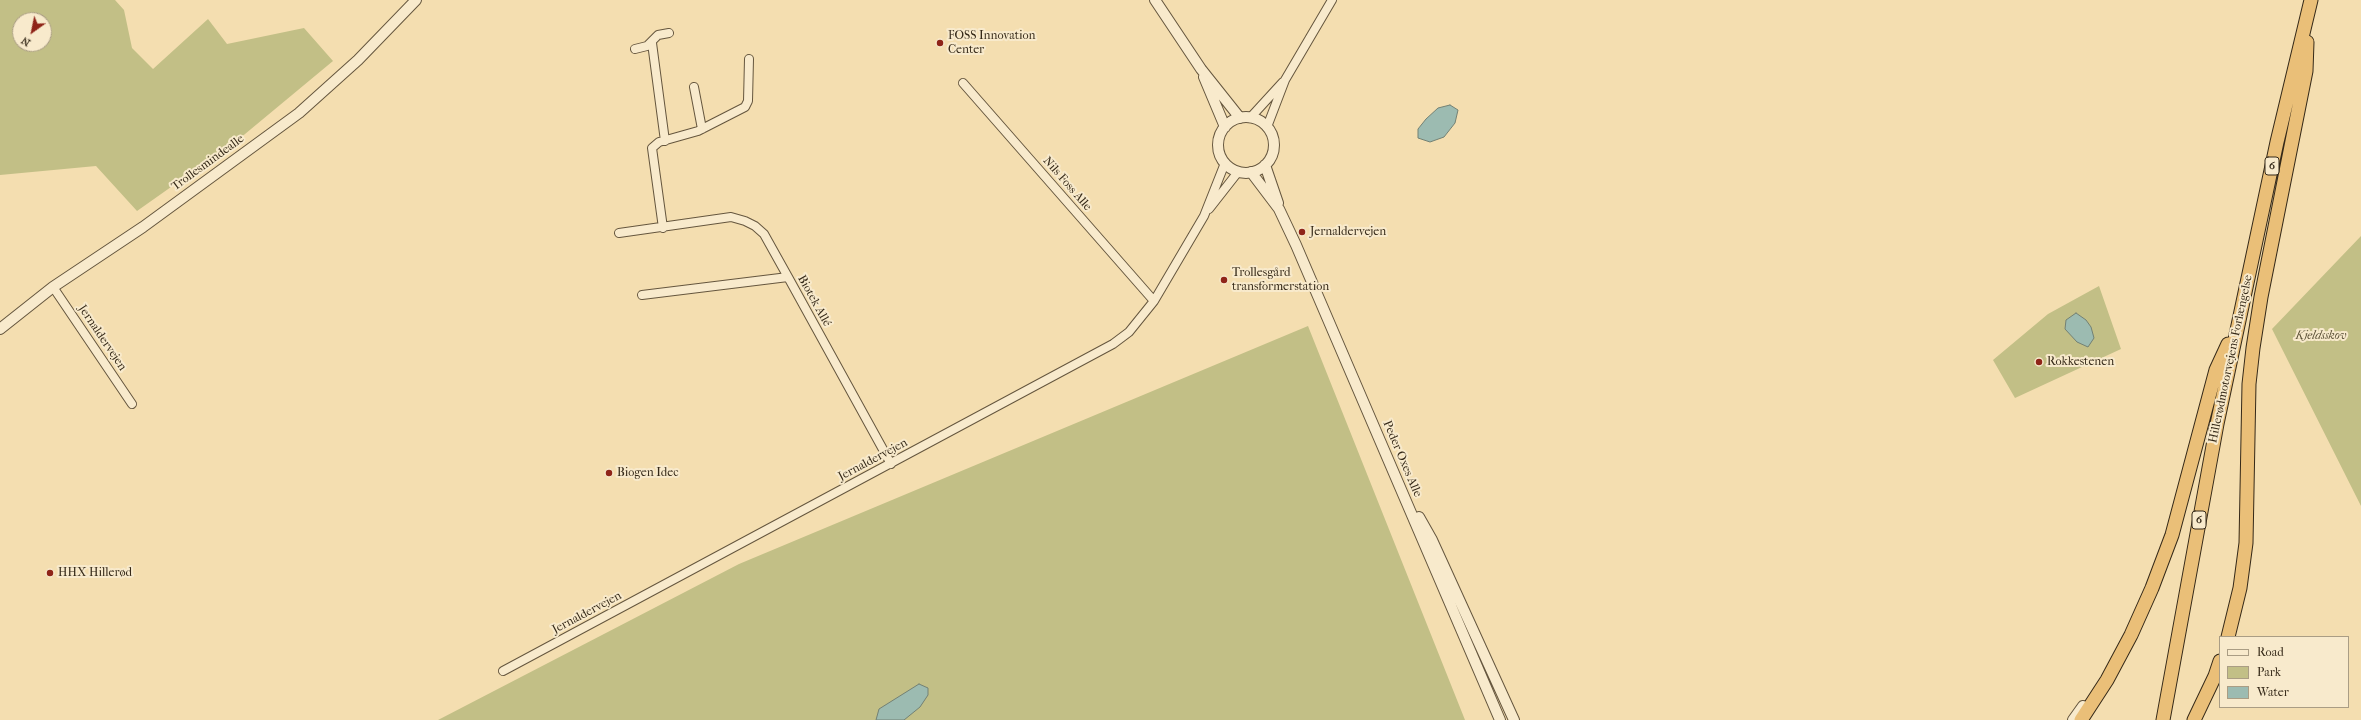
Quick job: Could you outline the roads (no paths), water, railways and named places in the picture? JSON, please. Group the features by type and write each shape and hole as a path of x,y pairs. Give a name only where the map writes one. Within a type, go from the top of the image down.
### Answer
{"highway":[{"name":"Hillerødmotorvejens Forlængelse","path":"2163,720 2191,560 2238,320 2309,6"},
{"path":"2228,636 2240,588 2246,543 2249,384 2253,348 2261,297 2306,71 2309,6"},
{"path":"2081,720 2107,680 2131,635 2172,535 2216,370 2238,320"},
{"path":"2194,720 2215,676 2219,664"}],"street":[{"name":"Trollesmindealle","path":"0,329 53,286 143,227 299,113 358,60 416,0"},
{"path":"1155,0 1201,69 1245,118 1260,121 1272,134 1274,147 1270,159 1265,165 1251,172 1238,172 1225,163 1218,145 1219,138 1225,127 1245,118 1285,80"},
{"path":"1267,127 1285,80 1332,0"},
{"path":"635,48 647,46 652,43 658,35 669,33"},
{"path":"652,43 665,141"},
{"path":"663,228 652,151 654,145 687,136 744,107 748,101 749,60"},
{"path":"1201,69 1225,127"},
{"name":"Nils Foss Alle","path":"963,83 1154,301"},
{"path":"694,87 702,129"},
{"name":"Jernaldervejen","path":"1204,216 1225,163"},
{"name":"Peder Oxes Alle","path":"1265,165 1279,209 1395,474 1500,720"},
{"name":"Jernaldervejen","path":"503,671 1114,344 1138,322 1154,301 1204,216 1238,172"},
{"name":"Peder Oxes Alle","path":"1251,172 1279,209"},
{"path":"618,233 663,228 730,217 745,221 755,226 764,234 788,277"},
{"name":"Biotek Allé","path":"642,295 788,277 891,464"},
{"name":"Jernaldervejen","path":"53,286 132,404"},
{"path":"1395,474 1432,540 1514,720"},
{"path":"2073,720 2111,661 2131,635"}],"water":[{"path":"1450,105 1458,110 1455,123 1444,137 1430,142 1418,138 1418,129 1426,119 1438,108"},
{"path":"2076,313 2086,320 2091,327 2094,338 2088,347 2077,342 2065,329 2066,320"},
{"path":"919,684 928,688 928,695 920,707 904,720 876,720 879,709"}],"place":[{"name":"FOSS Innovation Center","path":"940,43"},
{"name":"Jernaldervejen","path":"1302,232"},
{"name":"Trollesgård transformerstation","path":"1224,280"},
{"name":"Rokkestenen","path":"2039,362"},
{"name":"Biogen Idec","path":"609,473"},
{"name":"HHX Hillerød","path":"50,573"}],"park label":[{"name":"Kjeldsskov","path":"2321,336"}]}
